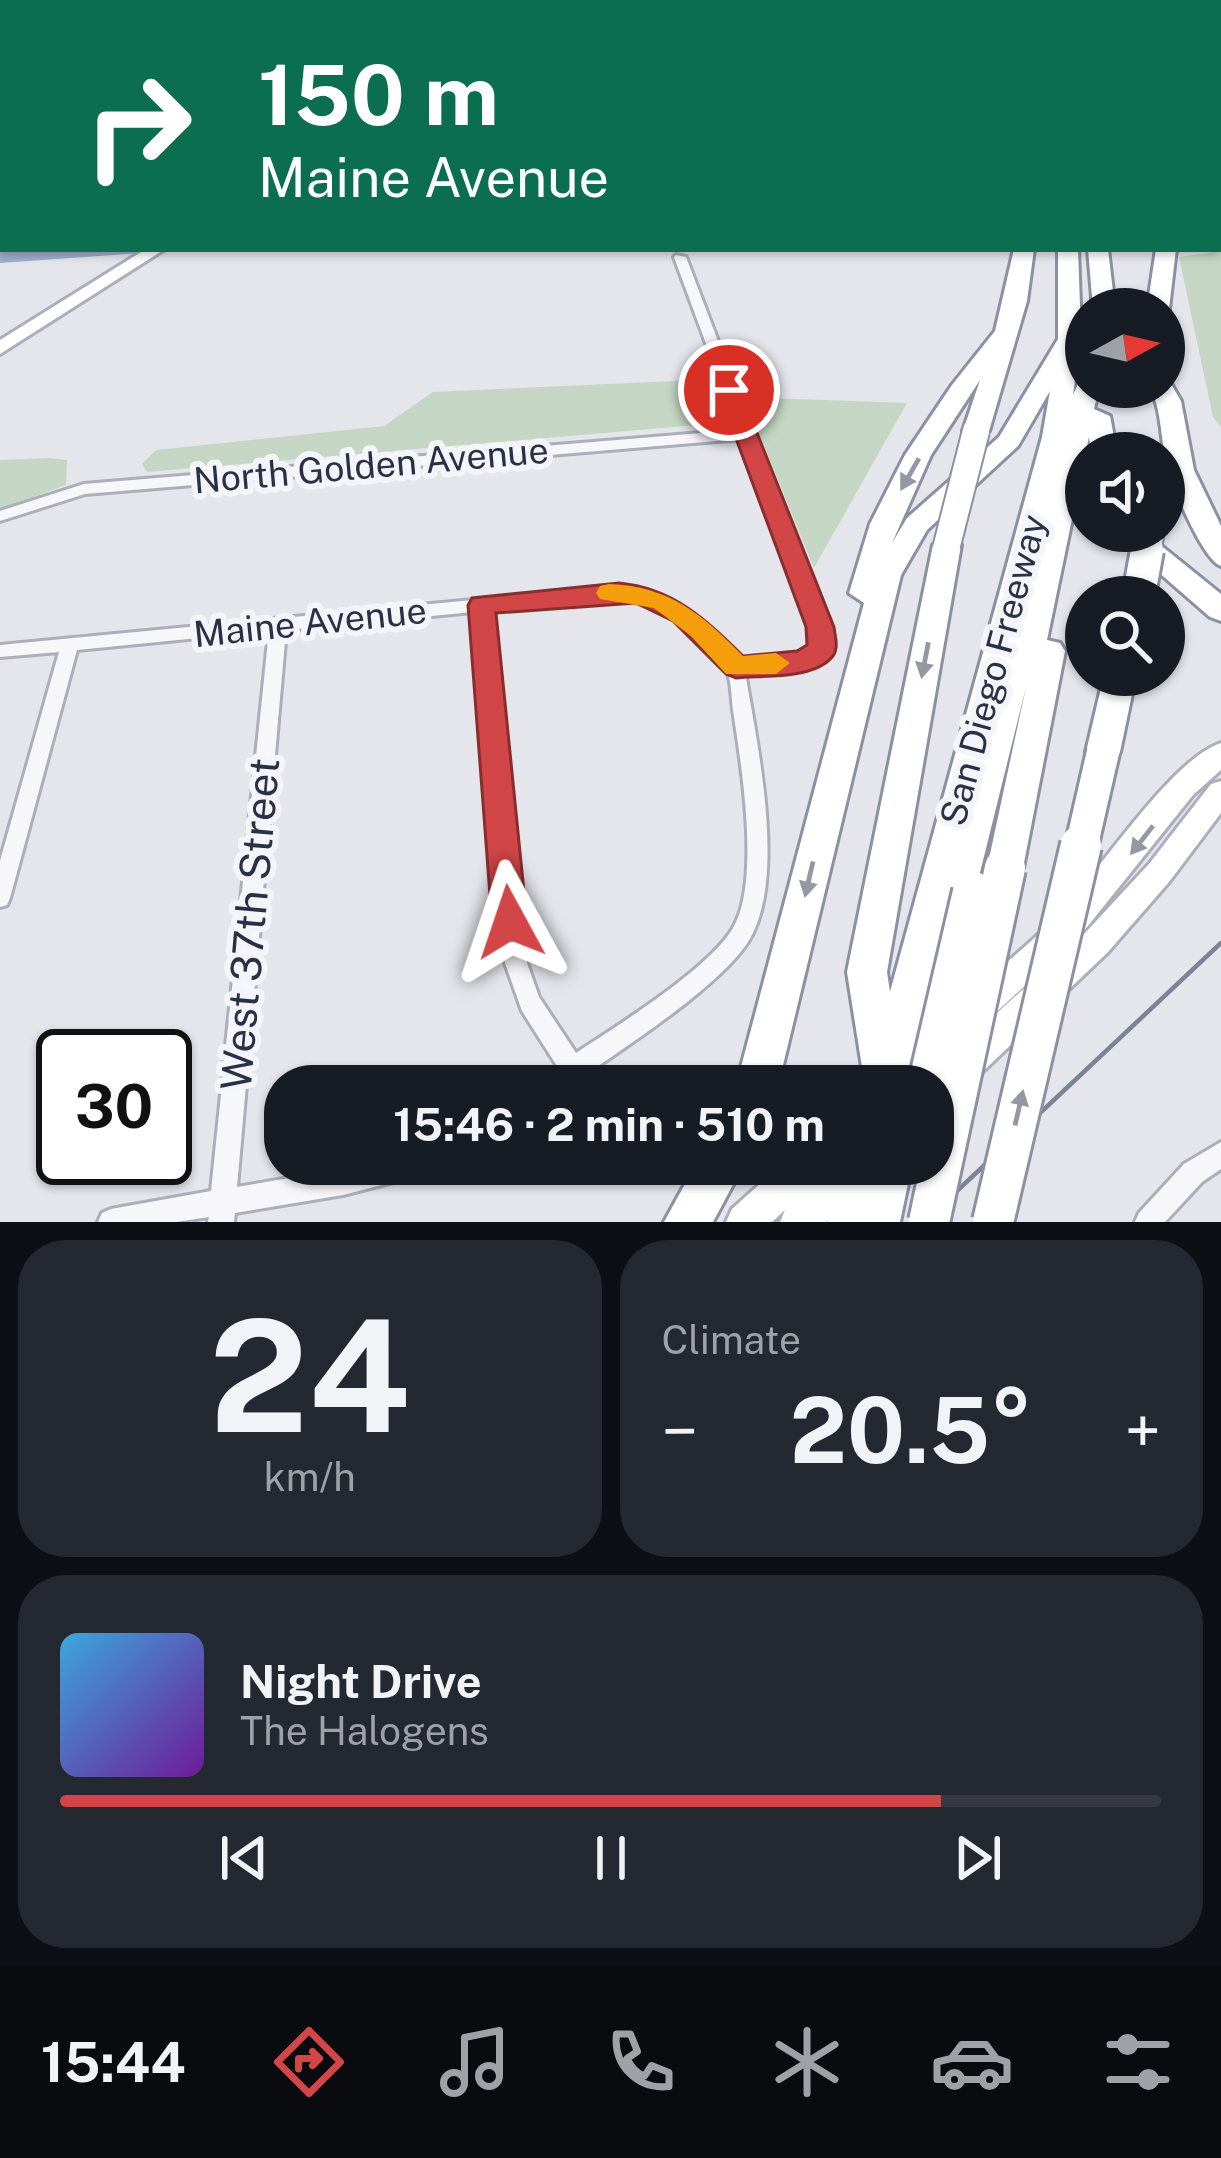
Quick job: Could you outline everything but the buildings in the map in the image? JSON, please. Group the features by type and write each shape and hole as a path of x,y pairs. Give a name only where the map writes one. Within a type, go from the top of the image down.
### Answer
{"highway":[{"path":"1083,252 1088,288"},
{"path":"1083,252 1096,288"},
{"path":"932,1065 989,776 1073,414 1085,311 1083,252"},
{"name":"San Diego Freeway","path":"1077,288 1083,252"},
{"path":"1161,288 1165,254"},
{"path":"884,1065 867,972 947,545 1024,255"},
{"path":"836,765 876,540 970,374 1006,334"},
{"path":"762,1065 836,765 894,557 917,524 1009,441 1065,342"},
{"name":"San Diego Freeway","path":"929,1222 963,903 1065,368"},
{"path":"914,1065 963,903 1090,408"},
{"path":"1170,408 1181,470 1221,556"},
{"name":"San Diego Freeway","path":"897,1065 963,903 1065,547"},
{"path":"1151,552 1221,610"},
{"path":"993,1222 1115,696"},
{"path":"687,1222 709,1185"},
{"path":"850,1222 858,1185"},
{"path":"877,1222 885,1185"},
{"path":"897,1222 905,1185"}],"main road":[{"path":"0,348 132,252"},
{"path":"0,332 151,252"},
{"path":"912,1065 1072,922 1184,787 1221,754"},
{"path":"954,1076 1097,942 1159,873 1221,792"},
{"path":"745,1222 786,1185"},
{"path":"799,1222 840,1185"}],"street":[{"path":"578,1065 716,963 745,928 755,886 755,839 736,667 803,661 822,650 820,627 680,257"},
{"name":"North Golden Avenue","path":"0,516 84,489 746,434"},
{"name":"Maine Avenue","path":"0,651 619,592 641,594 683,614 736,667"},
{"path":"482,605 516,963 530,1003 570,1065"},
{"name":"West 37th Street","path":"222,1212 278,625"},
{"path":"0,898 70,644"},
{"path":"1148,1222 1192,1173 1221,1154"},
{"path":"111,1222 222,1212 346,1185"}],"green space":[{"path":"1221,252 1221,427 1213,417 1179,257"},
{"path":"718,379 728,421 721,423 147,472 142,464 156,450 384,426 433,392"},
{"path":"744,397 907,403 814,568"},
{"path":"0,460 67,460 66,485 0,509"}],"water":[{"path":"0,252 156,252 0,263"}],"tram line":[{"path":"924,1222 1221,943"}],"slow traffic":[{"path":"609,593 641,594 663,601 700,629 736,667 776,663"}],"route":[{"path":"510,922 482,605 641,594 683,614 736,667 803,661 822,650 820,627 729,390"}]}
